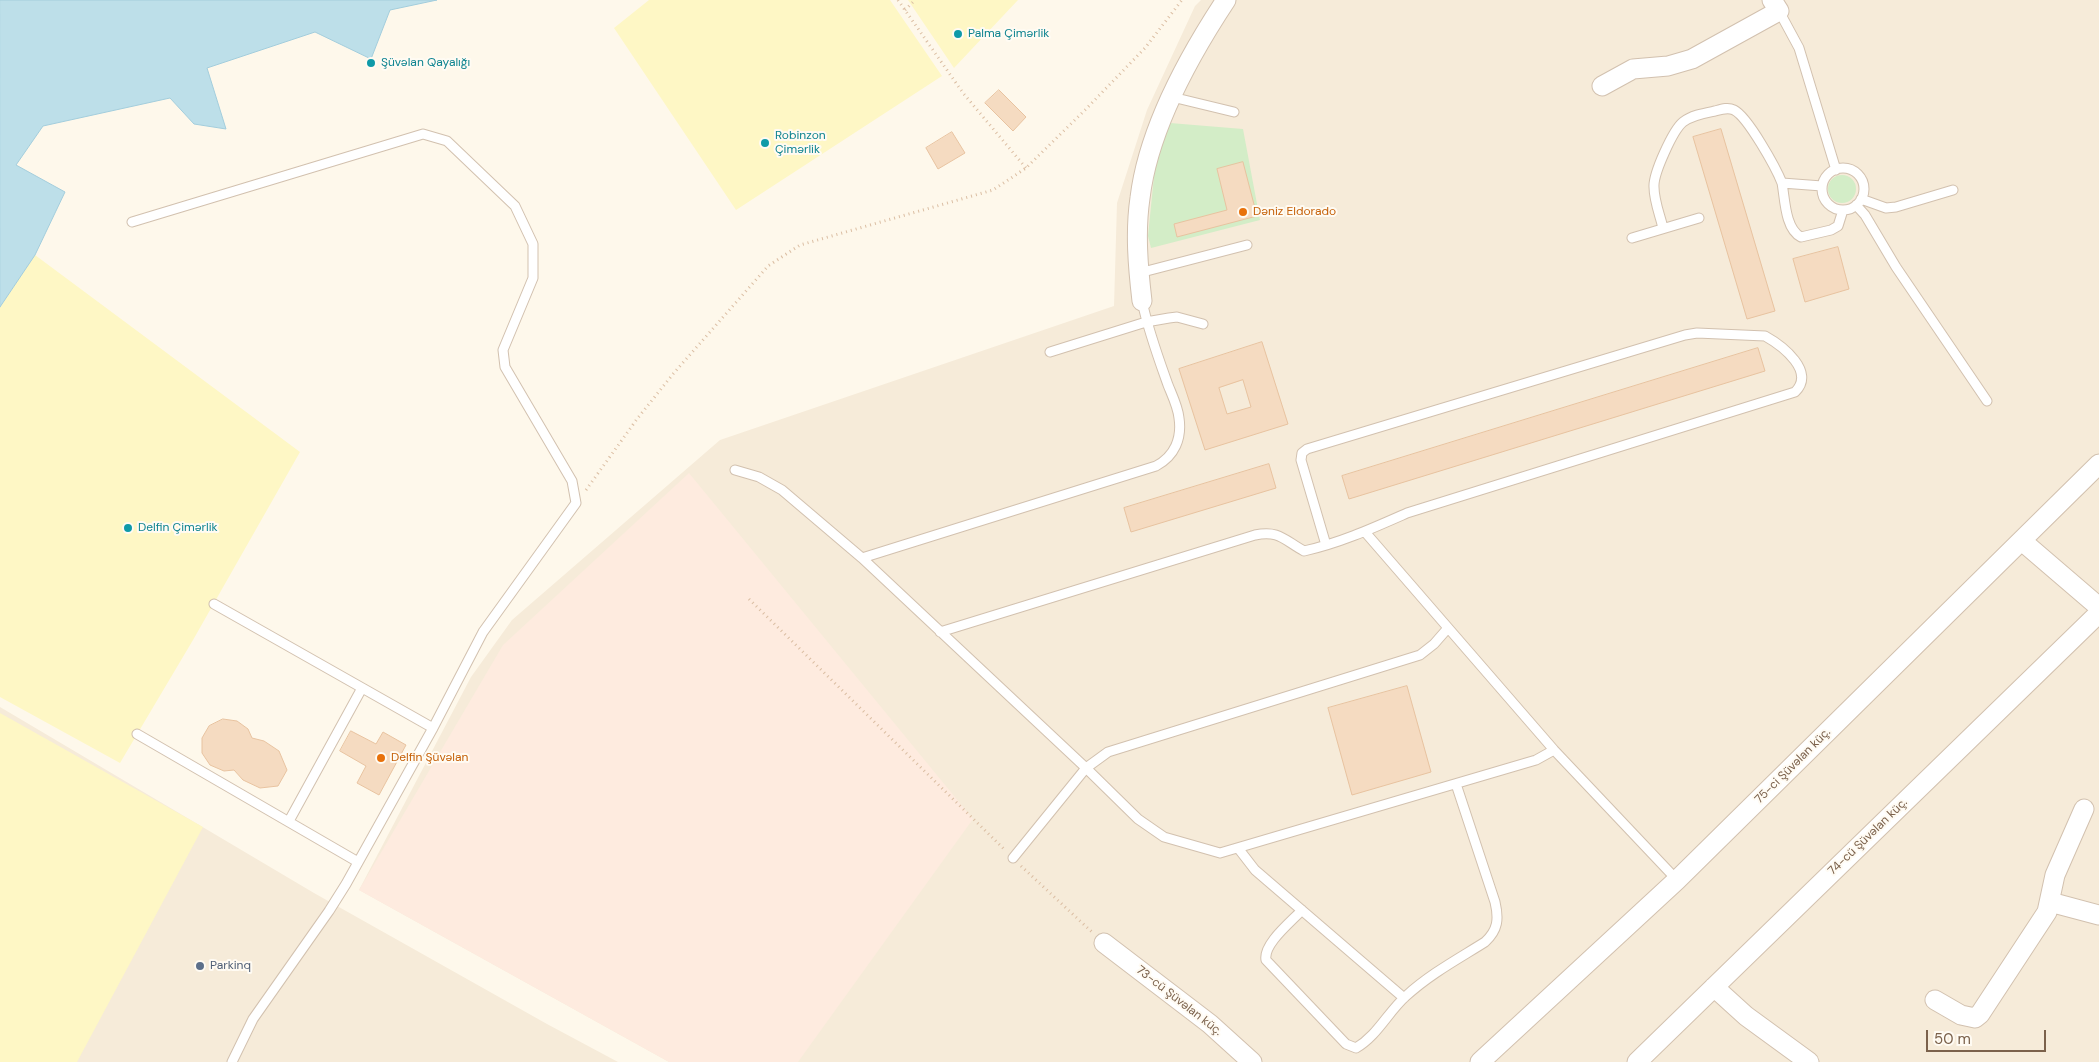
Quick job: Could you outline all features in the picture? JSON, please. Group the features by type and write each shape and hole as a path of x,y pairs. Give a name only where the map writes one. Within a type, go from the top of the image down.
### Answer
{"street":[{"path":"1142,301 1138,274 1138,227 1144,174 1172,97 1208,27 1226,0"},
{"path":"1602,86 1633,69 1668,66 1692,58 1775,5"},
{"name":"75-ci Şüvəlan küç.","path":"1480,1062 1677,880 2099,464"},
{"path":"2022,541 2099,607"},
{"name":"74-cü Şüvəlan küç.","path":"1637,1062 2099,613"},
{"path":"1935,1000 1961,1015 1974,1018 1980,1014 2040,926 2050,902 2055,875 2084,809"},
{"path":"2050,902 2099,915"},
{"name":"73-cü Şüvəlan küç.","path":"1104,943 1210,1024 1240,1058"},
{"path":"1714,987 1746,1016 1808,1062"}],"lane":[{"path":"1775,5 1799,48 1836,170"},
{"path":"1172,97 1234,112"},
{"path":"1663,228 1653,186 1676,130 1689,117 1729,108 1740,114 1779,174 1791,227 1795,234 1801,237 1831,230 1838,226 1843,210"},
{"path":"132,222 423,134 448,141 515,206 533,244 534,278 503,350 505,366 572,481 576,503 483,632 433,728 358,862 329,911 253,1019 232,1062"},
{"path":"1953,190 1896,207 1886,208 1859,202 1843,210 1836,209 1825,200 1822,186 1830,173 1836,170 1850,170 1861,178 1863,185 1859,202 1865,215 1896,267 1987,401"},
{"path":"1782,183 1822,186"},
{"path":"1632,238 1699,218"},
{"path":"1138,274 1247,245"},
{"path":"862,558 1156,466 1167,460 1174,450 1179,434 1179,417 1146,322 1142,301"},
{"path":"1050,352 1146,322 1178,317 1203,324"},
{"path":"940,632 1267,532 1275,534 1304,550 1326,545 1366,532 1407,513 1795,392 1803,381 1802,372 1798,364 1765,336 1691,334 1307,449 1302,454 1301,460 1326,545"},
{"path":"735,470 759,477 782,490 862,558 1138,819 1164,837 1220,853 1536,760 1554,750"},
{"path":"1366,532 1554,750 1677,880"},
{"path":"214,604 433,728"},
{"path":"1013,858 1086,768 1108,752 1420,655 1434,644 1448,628"},
{"path":"289,821 362,688"},
{"path":"137,734 358,862"},
{"path":"1302,910 1269,945 1265,954 1266,960 1346,1044 1356,1048 1366,1042 1404,998 1424,981 1485,942 1493,934 1497,926 1498,916 1495,902 1456,784"},
{"path":"1238,848 1255,870 1404,998"}],"path":[{"path":"898,0 964,93 1026,168"},
{"path":"905,10 915,0"},
{"path":"576,503 637,419 768,266 800,245 993,190 1026,168 1145,48 1182,0"},
{"path":"749,599 1013,858 1104,943"}],"shaded area":[{"path":"1201,0 2099,0 2099,1062 669,1062 359,890 471,677 512,620 720,440 1114,306 1117,203 1147,110 1195,6"},
{"path":"689,473 973,819 798,1062 669,1062 359,890 503,645"},
{"path":"0,707 314,893 618,1062 0,1062"}],"green space":[{"path":"1170,123 1243,129 1260,220 1151,248 1148,236 1156,156"},
{"path":"1842,175 1852,179 1856,189 1852,199 1842,203 1832,199 1828,189 1832,179"}],"sand":[{"name":"Robinzon Çimərlik","path":"649,0 890,0 942,76 736,210 614,28"},
{"name":"Palma Çimərlik","path":"908,0 1018,0 954,68"},
{"name":"Delfin Çimərlik","path":"35,255 300,452 193,640 120,763 0,697 0,307"},
{"path":"0,713 203,827 77,1062 0,1062"}],"water":[{"path":"0,0 437,0 390,10 371,59 315,32 207,68 226,129 194,124 170,98 43,126 16,165 65,192 35,255 0,307"}],"building":[{"path":"999,90 1026,117 1013,131 985,103"},
{"path":"1721,129 1775,311 1747,319 1693,137"},
{"path":"952,132 965,153 938,169 926,148"},
{"path":"1243,162 1257,216 1177,237 1174,224 1227,210 1217,169"},
{"path":"1838,247 1849,289 1805,302 1793,259"},
{"path":"1262,342 1288,424 1205,450 1179,369","holes":["1243,380 1251,407 1227,414 1219,388"]},
{"path":"1758,348 1765,371 1349,499 1342,476"},
{"path":"1269,464 1276,488 1131,532 1124,508"},
{"path":"1407,686 1431,772 1352,795 1328,708"},
{"path":"223,719 237,721 248,729 252,738 264,741 279,751 287,770 278,786 260,788 243,780 234,770 224,771 210,765 202,753 202,738 209,726"},
{"path":"351,731 376,744 383,732 406,745 379,795 357,783 366,766 340,751"}],"place":[{"name":"Palma Çimərlik","path":"958,34"},
{"name":"Şüvəlan Qayalığı","path":"371,63"},
{"name":"Robinzon Çimərlik","path":"765,143"},
{"name":"Dəniz Eldorado","path":"1243,212"},
{"name":"Delfin Çimərlik","path":"128,528"},
{"name":"Delfin Şüvəlan","path":"381,758"},
{"name":"Parkinq","path":"200,966"}]}
